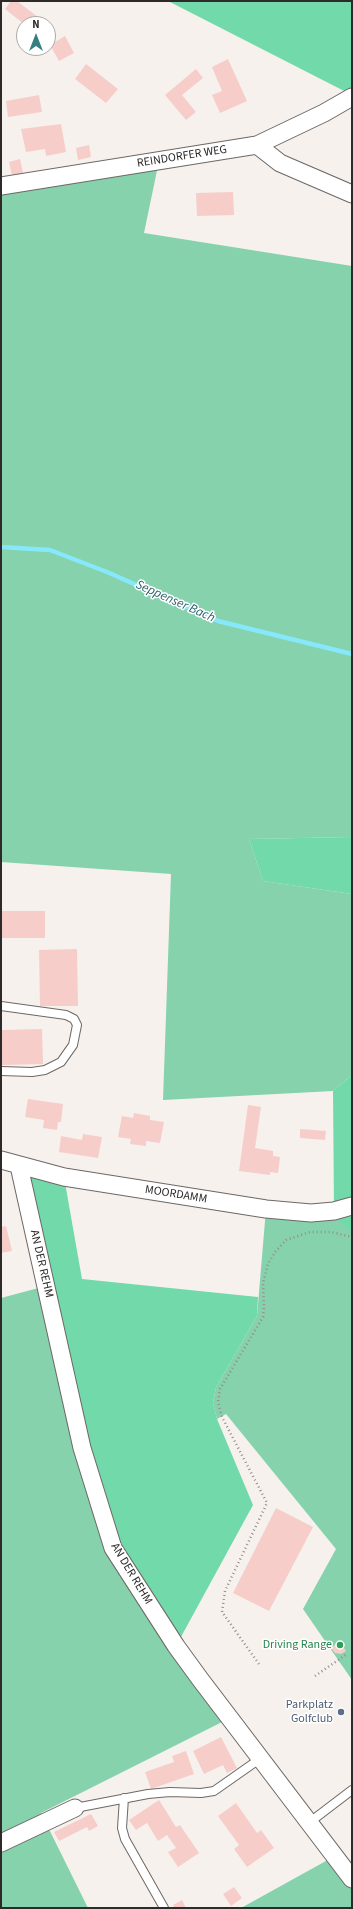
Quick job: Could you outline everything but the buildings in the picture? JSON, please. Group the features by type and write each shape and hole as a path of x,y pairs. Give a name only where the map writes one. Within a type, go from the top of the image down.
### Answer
{"street":[{"name":"REINDORFER WEG","path":"1,186 257,145 324,113 352,97"},
{"path":"257,145 280,163 352,194"},
{"name":"MOORDAMM","path":"1,1160 64,1177 266,1209 311,1213 334,1211 352,1206"},
{"name":"AN DER REHM","path":"19,1166 82,1448 114,1548 180,1651 352,1879"},
{"path":"1,1843 75,1808"}],"lane":[{"path":"1,1006 66,1015 74,1019 77,1025 77,1032 73,1045 61,1062 45,1070 32,1072 1,1071"},
{"path":"75,1808 124,1798 170,1792 201,1793 214,1791 260,1758"},
{"path":"310,1822 352,1790"},
{"path":"124,1798 122,1828 125,1839 164,1908"}],"path":[{"path":"259,1664 222,1612 225,1591 267,1503 222,1418 218,1402 220,1389 263,1316 263,1283 268,1264 279,1248 286,1240 310,1232 331,1232 352,1237"},
{"path":"315,1676 347,1654"}],"green space":[{"path":"168,1 352,1 352,95"},
{"path":"159,161 144,233 352,266 352,837 249,839 263,881 352,894 352,1075 333,1091 163,1100 171,874 1,862 1,186"},
{"path":"352,837 352,894 263,881 249,839"},
{"path":"352,1075 352,1231 342,1224 334,1211 333,1091"},
{"path":"19,1166 64,1177 82,1279 258,1297 257,1316 216,1387 213,1403 217,1419 253,1505 176,1646 113,1548"},
{"path":"352,1206 352,1680 303,1609 336,1549 226,1414 217,1419 213,1403 216,1387 257,1316 266,1209"},
{"path":"46,1286 113,1548 230,1718 41,1813 88,1908 1,1908 1,1298"},
{"path":"335,1856 352,1879 352,1908 241,1908"}],"waterway":[{"name":"Seppenser Bach","path":"1,547 50,550 107,572 218,621 352,654"}],"place":[{"name":"Driving Range","path":"340,1645"},
{"name":"Parkplatz Golfclub","path":"341,1712"}]}
